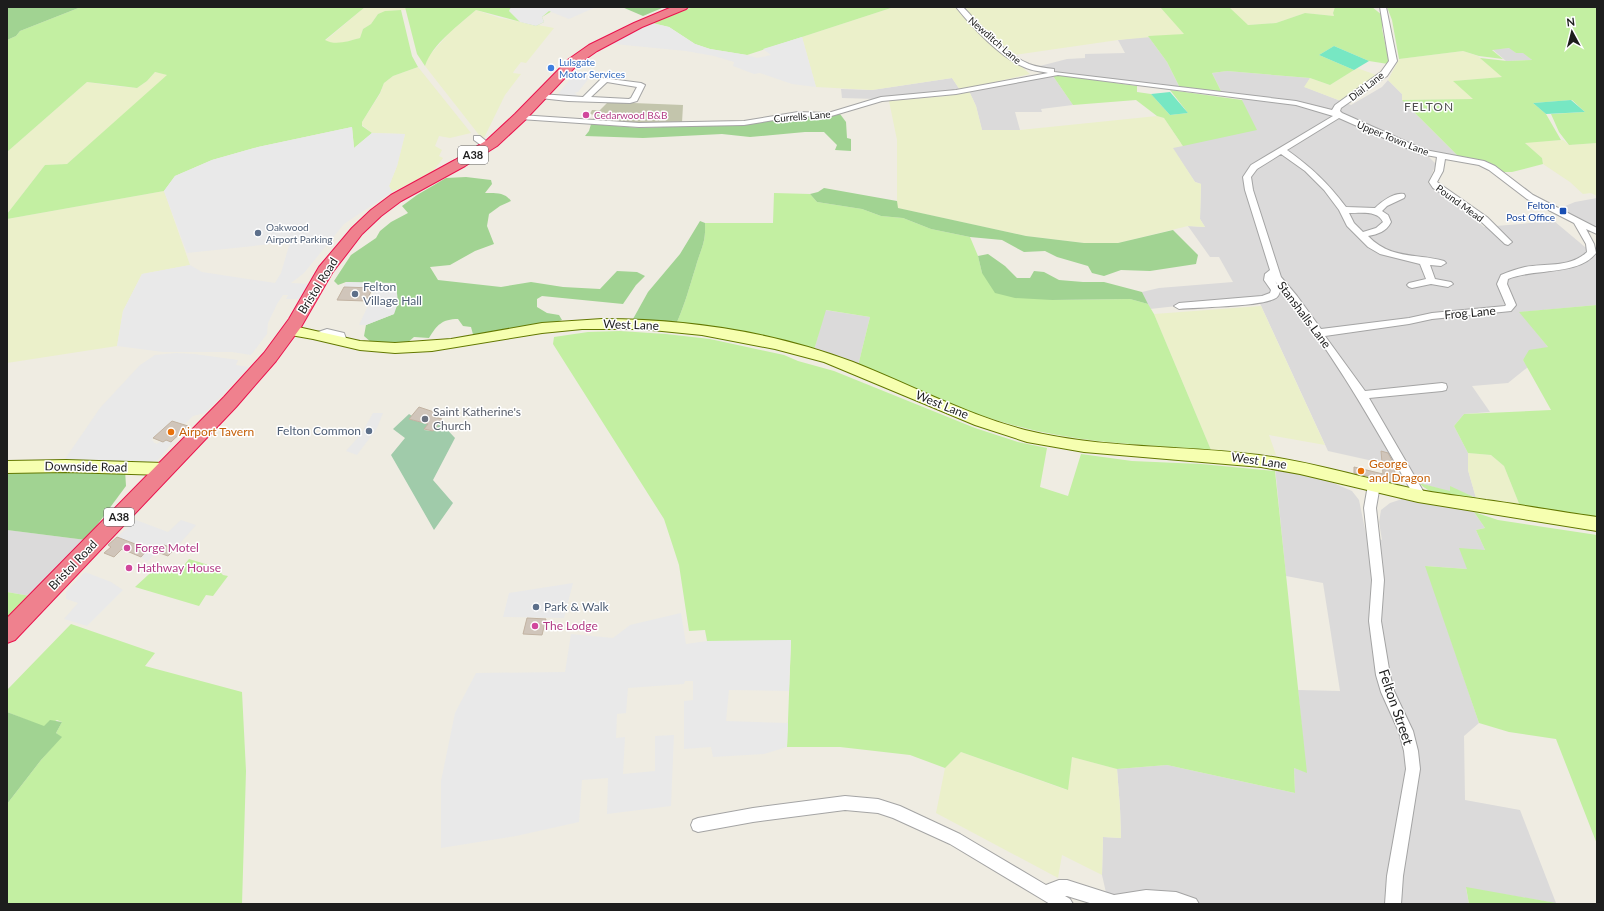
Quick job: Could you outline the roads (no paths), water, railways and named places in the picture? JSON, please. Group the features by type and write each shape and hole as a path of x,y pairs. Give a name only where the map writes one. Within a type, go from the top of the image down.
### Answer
{"highway":[{"name":"Bristol Road","path":"7,633 234,398 270,357 290,331 325,271 362,226 376,213 396,198 520,117 573,62 593,48 638,25 682,7"}],"street":[{"name":"Newditch Lane","path":"959,7 999,46 1018,62 1025,66 1058,74"},
{"name":"Dial Lane","path":"1339,115 1336,111 1338,107 1384,74 1393,61 1383,7"},
{"name":"Upper Town Lane","path":"1058,74 1296,103 1339,115 1423,152 1481,163 1492,168 1530,197 1597,231"},
{"name":"Currells Lane","path":"520,117 640,125 744,122 798,114 828,115 881,100 956,92 1058,74"},
{"path":"540,96 568,99 630,101 634,99 641,85 604,80 585,99"},
{"name":"Stanshalls Lane","path":"1339,115 1254,167 1247,177 1252,202 1265,239 1274,272 1362,395 1420,496"},
{"path":"1282,151 1294,158 1319,179 1343,210 1350,224 1371,245 1383,252 1413,260 1441,263"},
{"name":"Pound Mead","path":"1441,156 1439,171 1433,182 1436,186 1462,202 1500,232 1508,242"},
{"path":"1377,211 1384,204 1401,196"},
{"path":"1343,210 1377,211 1384,217 1387,222 1381,230 1361,235"},
{"name":"Frog Lane","path":"1319,333 1409,321 1432,316 1508,309 1511,305 1502,284 1504,277 1526,270 1582,261 1592,253 1594,244 1578,222"},
{"path":"1424,261 1431,281"},
{"path":"1179,306 1253,300 1270,297 1274,295 1276,290 1269,280 1270,274 1274,272"},
{"path":"1412,285 1431,281 1448,284"},
{"name":"West Lane","path":"290,331 318,334 370,347 415,348 470,341 537,329 587,323 641,324 698,330 772,344 844,364 942,407 1027,436 1060,442 1122,449 1207,454 1260,461 1314,470 1420,496 1597,524"},
{"path":"1362,395 1442,387"},
{"name":"Downside Road","path":"7,467 66,466 164,469"},
{"name":"Felton Street","path":"1374,485 1370,508 1378,580 1375,621 1377,636 1383,675 1388,692 1406,731 1411,751 1413,770 1395,876 1393,904"},
{"path":"698,825 753,814 845,803 878,806 895,811 955,839 1065,904"},
{"path":"1045,893 1059,888 1067,888 1104,900 1119,903 1146,898 1176,900 1191,904"}],"place":[{"name":"Lulsgate Motor Services","path":"551,68"},
{"name":"Cedarwood B&B","path":"586,115"},
{"name":"Felton Post Office","path":"1563,211"},
{"name":"Oakwood Airport Parking","path":"258,233"},
{"name":"Felton Village Hall","path":"355,294"},
{"name":"Saint Katherine's Church","path":"425,419"},
{"name":"Felton Common","path":"369,431"},
{"name":"Airport Tavern","path":"171,432"},
{"name":"George and Dragon","path":"1361,471"},
{"name":"Forge Motel","path":"127,548"},
{"name":"Hathway House","path":"129,568"},
{"name":"Park & Walk","path":"536,607"},
{"name":"The Lodge","path":"535,626"}],"district":[{"name":"FELTON","path":"1429,107"}]}
